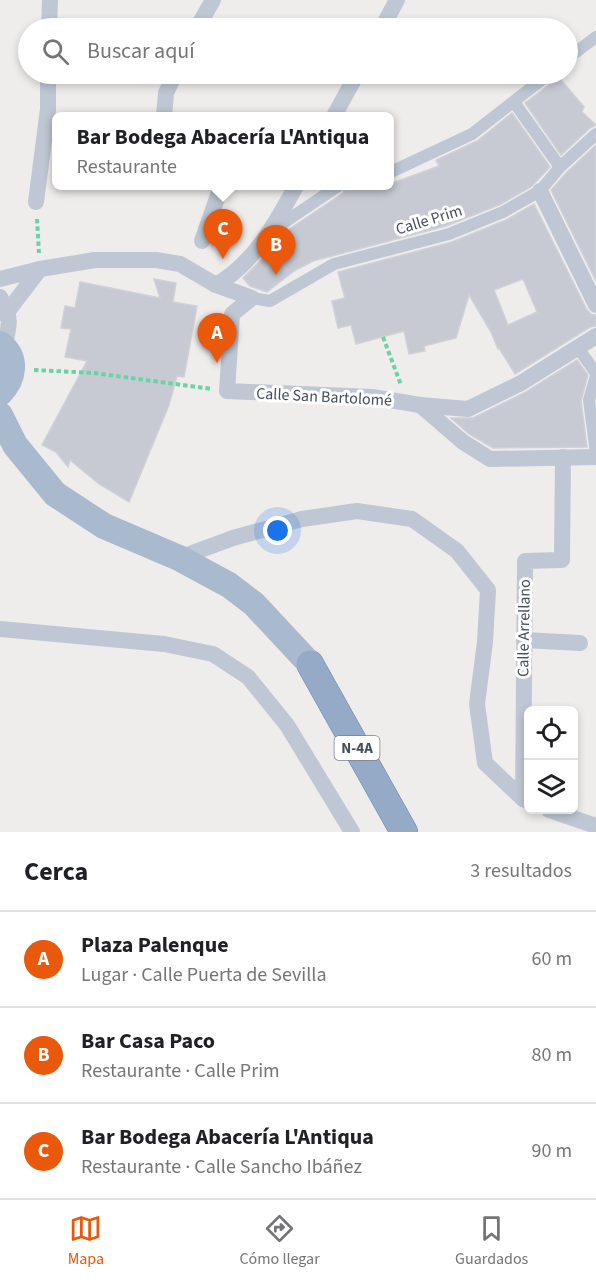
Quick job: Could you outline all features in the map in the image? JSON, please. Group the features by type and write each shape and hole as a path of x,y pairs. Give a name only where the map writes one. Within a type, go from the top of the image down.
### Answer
{"highway":[{"name":"N-4A","path":"310,664 404,832"}],"main road":[{"path":"0,393 7,387 6,353"},
{"path":"0,415 15,446 55,494 104,526 179,558 229,585 254,604 310,664"}],"street":[{"path":"50,0 50,18"},
{"path":"203,18 213,0"},
{"path":"388,18 398,0"},
{"path":"578,50 596,37"},
{"path":"36,202 48,109 48,84"},
{"path":"164,112 166,93 170,84"},
{"path":"337,112 352,84"},
{"path":"394,171 472,134 536,84"},
{"path":"514,102 560,167"},
{"name":"Calle Prim","path":"252,298 270,301 334,264 450,234 503,212 540,191 560,167 595,137"},
{"path":"202,241 219,190"},
{"path":"216,285 235,274 272,230 294,190"},
{"path":"272,230 332,190"},
{"path":"540,191 596,304"},
{"path":"0,279 40,269 95,260 149,260 180,264 216,285 252,298"},
{"path":"6,353 10,327 3,307 40,269"},
{"path":"227,391 232,314 252,298"},
{"name":"Calle San Bartolomé","path":"227,391 372,397 468,409 521,382 596,336"},
{"path":"414,404 463,442 490,459 596,455 590,400 596,375 578,348"},
{"name":"Calle Arrellano","path":"526,760 525,561 562,560 563,457"},
{"path":"179,558 233,538 302,519 357,511 412,519 457,551 488,590 477,704 485,763 524,798"},
{"path":"0,629 164,644 213,654 248,677 287,724 352,832"},
{"path":"524,640 580,643"},
{"path":"561,814 596,826"}],"path":[{"path":"36,202 40,269"},
{"path":"383,337 414,404"},
{"path":"6,353 94,373 227,391"}],"building":[{"path":"550,84 565,84 584,107 582,112 596,125 561,155 525,103"},
{"path":"512,113 550,167 531,187 499,205 446,226 313,261 294,271 267,292 250,286 243,278 261,260 279,236 344,190 394,190 394,183 439,166 436,160 477,141"},
{"path":"596,145 596,281 551,190"},
{"path":"534,204 587,310 596,315 596,326 590,327 515,374 498,349 491,332 469,295 456,338 424,346 425,351 409,354 404,331 356,344 351,325 338,328 332,301 345,298 338,272 452,242 506,220","holes":["523,279 537,312 508,325 494,290"]},
{"path":"154,279 176,283 173,302 197,306 184,377 177,376 169,405 129,502 99,484 70,460 68,467 56,452 42,445 87,361 65,357 71,329 61,328 65,306 75,308 80,282 160,298"},
{"path":"577,360 588,375 581,401 587,447 493,448 469,434 451,418 473,418 526,392"}],"place":[{"name":"Bar Bodega Abacería L'Antiqua","path":"223,259"},
{"name":"Bar Casa Paco","path":"276,275"},
{"name":"Plaza Palenque","path":"217,363"}]}
